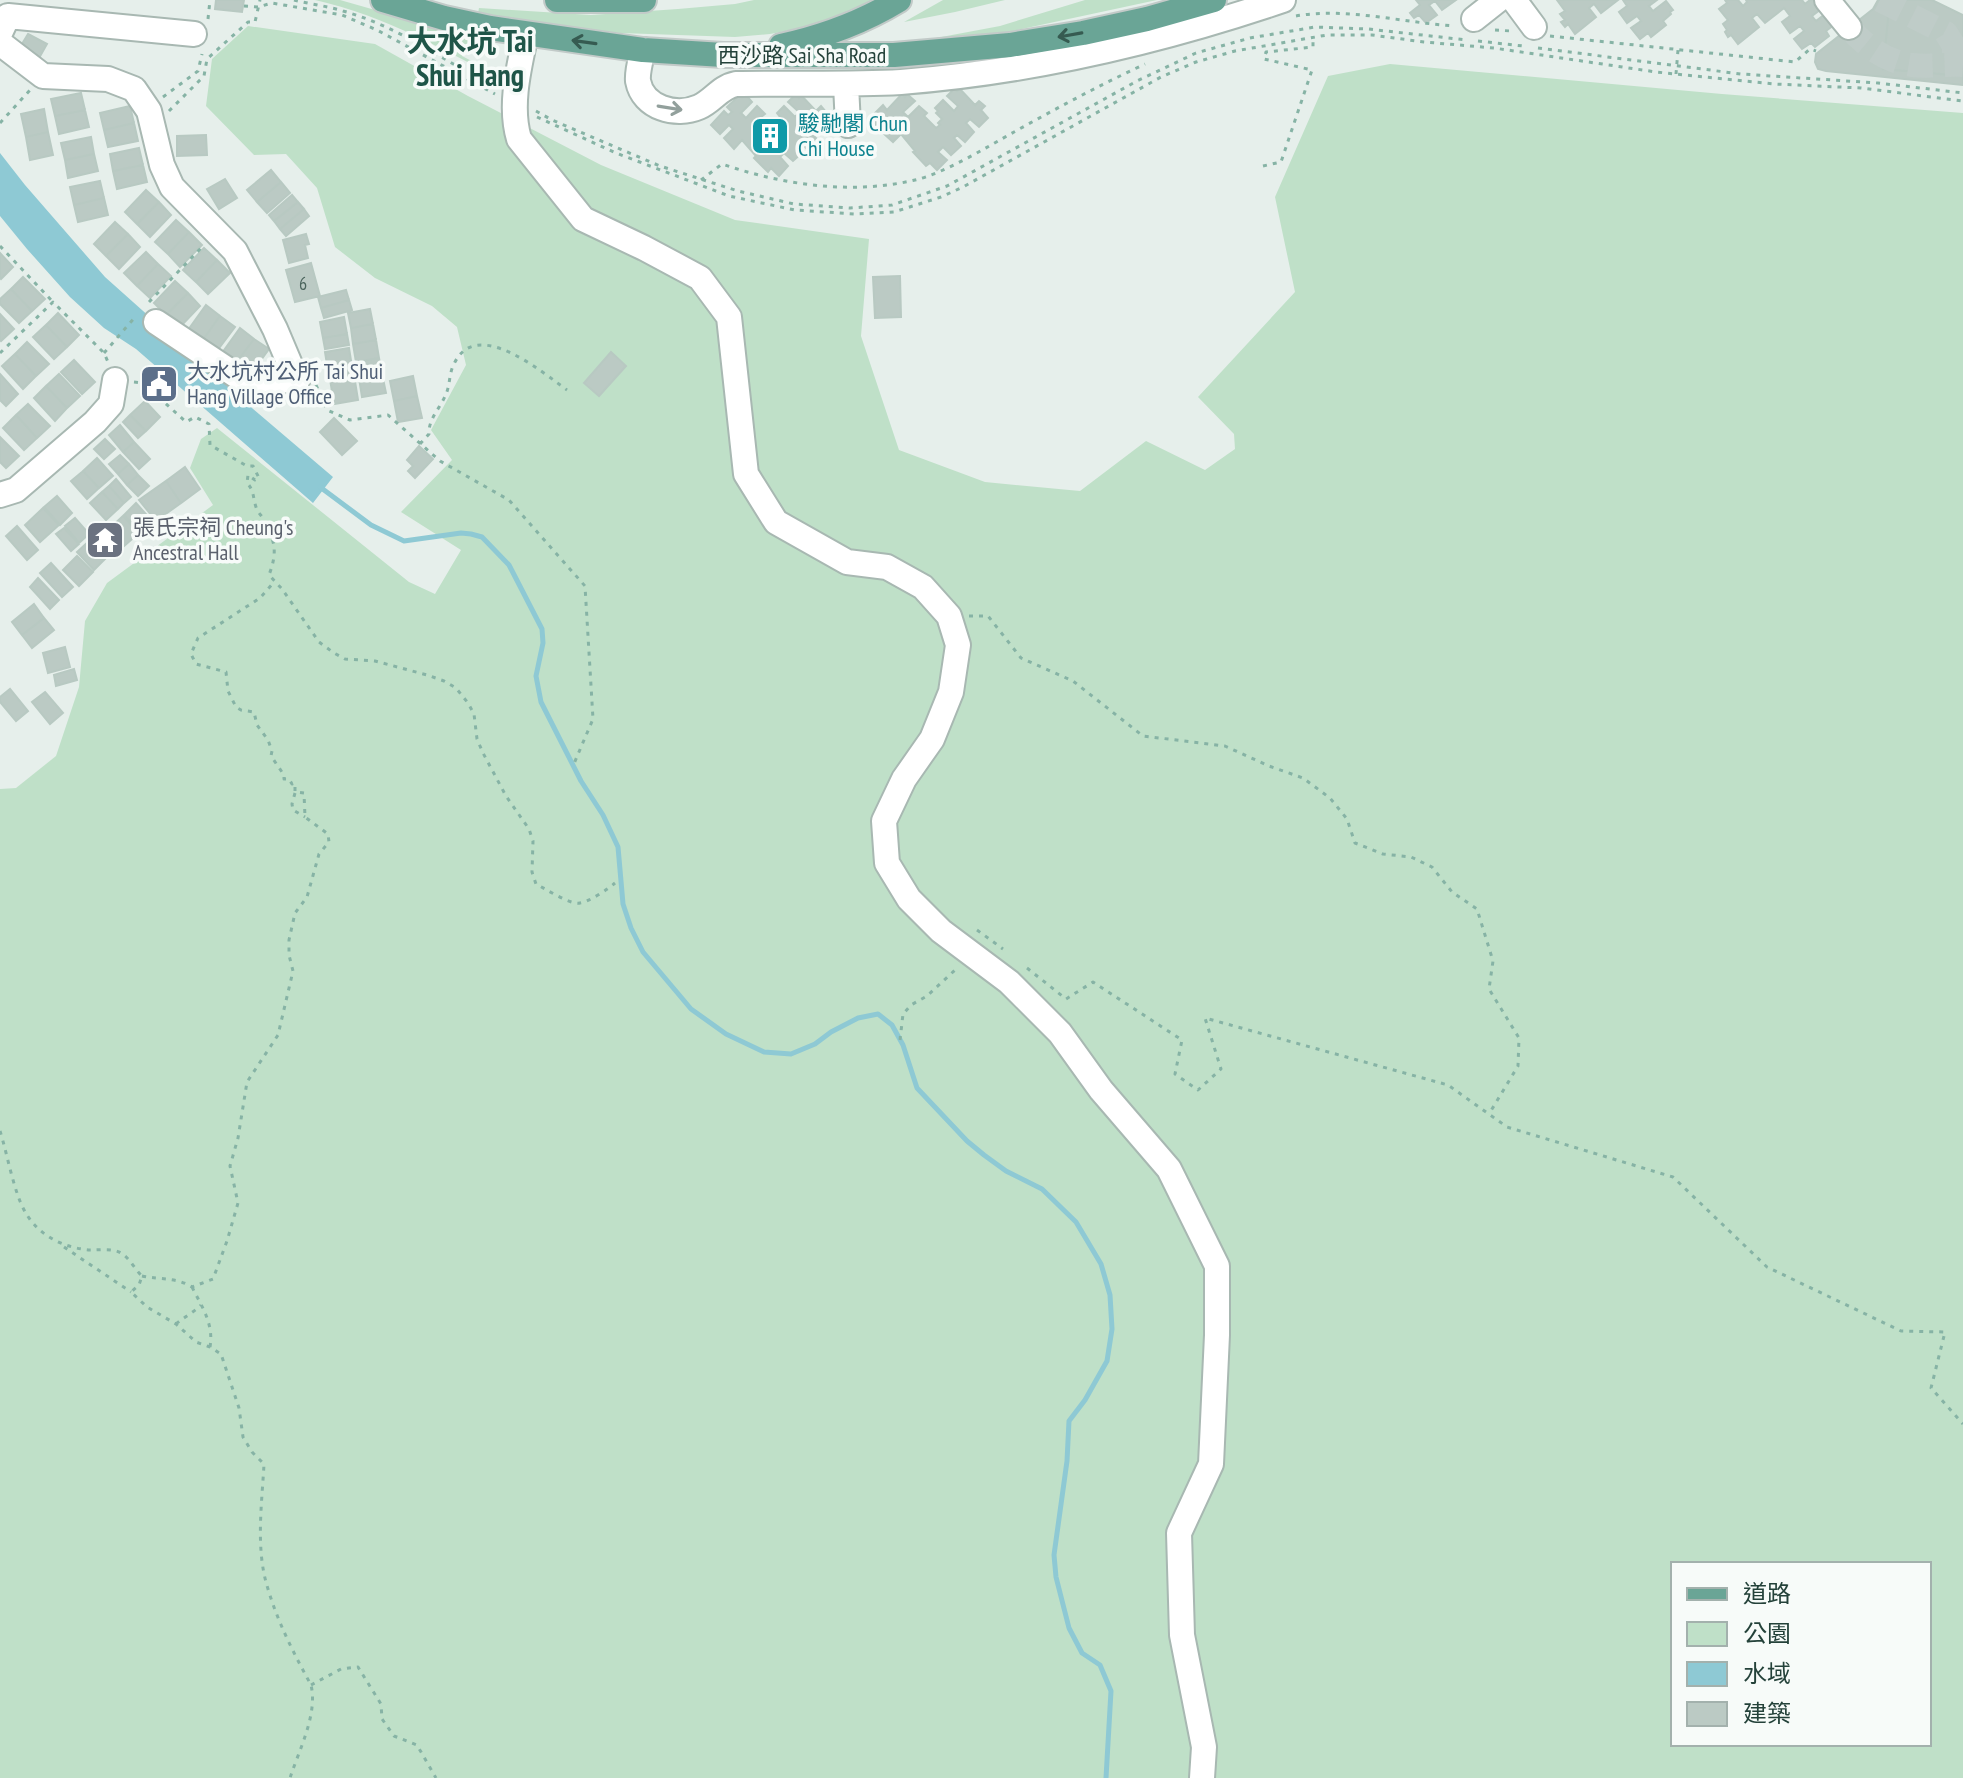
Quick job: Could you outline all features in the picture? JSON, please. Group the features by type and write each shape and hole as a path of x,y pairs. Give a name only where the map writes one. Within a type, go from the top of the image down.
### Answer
{"main road":[{"path":"557,0 644,0"},
{"path":"740,54 795,43 836,30 899,0"},
{"name":"西沙路 Sai Sha Road","path":"387,1 444,18 526,34 643,50 723,55 894,55 959,51 1083,33 1214,0"}],"street":[{"path":"1477,25 1498,0"},
{"path":"1514,0 1537,31"},
{"path":"1833,2 1849,27"},
{"path":"643,50 638,72 641,89 651,102 666,110 686,111 710,101 723,88 736,84 846,85 958,76 1068,59 1288,8"},
{"path":"0,33 8,16 201,35"},
{"path":"526,34 515,102 515,125 519,139 583,219 700,278 729,317 746,474 776,522 847,562 887,567 923,587 949,616 958,645 951,692 932,739 904,779 884,821 887,863 909,899 941,931 1009,982 1060,1033 1101,1090 1169,1169 1217,1266 1211,1464 1179,1533 1182,1635 1204,1747 1202,1778"},
{"path":"0,43 43,76 108,79 134,89 155,115 162,165 172,187 235,251 306,381"},
{"path":"846,85 848,125"},
{"path":"153,312 240,378 306,381"},
{"path":"0,495 16,490 95,422 125,381"}],"path":[{"path":"155,115 167,94 198,71 201,35 210,0"},
{"path":"155,115 204,76 207,59 248,22 255,22 260,0"},
{"path":"294,0 372,21 410,40 548,123 697,184 729,196 795,210 855,214 894,212 941,197 1161,77 1196,62 1235,51 1313,37 1372,35 1494,48 1676,74 1774,84 1861,88 1963,101"},
{"path":"244,6 258,7 272,3 342,15 388,35 552,120 660,166 738,191 794,204 850,208 892,205 947,186 1137,81 1196,53 1250,38 1315,27 1498,42 1676,67 1963,93"},
{"path":"1288,8 1308,14 1363,16 1422,24 1477,25 1510,31"},
{"path":"1537,31 1795,62 1810,49 1816,51"},
{"path":"1263,166 1281,162 1312,70 1264,59 1266,52 1313,47 1313,37"},
{"path":"1676,74 1678,50"},
{"path":"697,184 722,164 810,186 864,187 916,180 1145,64"},
{"path":"0,123 43,76"},
{"path":"0,246 104,353 153,312 216,232"},
{"path":"0,353 53,302"},
{"path":"420,444 429,434 428,424 445,396 455,361 470,347 484,345 505,350 527,361 567,390"},
{"path":"125,381 143,383 186,422 195,417 209,424 210,445 247,466 253,466 259,478 255,480 248,475 247,483 252,488 255,506 276,548 269,575 319,642 345,659 375,661 427,675 456,688 474,714 477,739 483,753 506,796 529,829 533,841 532,872 536,884 569,901 580,903 615,883"},
{"path":"306,381 327,410 350,420 388,415 440,461 509,500 585,586 593,719 573,766"},
{"path":"192,1287 213,1279 227,1241 238,1203 230,1166 247,1082 278,1035 293,971 289,940 295,913 307,897 319,854 329,842 328,834 293,810 295,783 284,779 271,756 268,740 257,725 254,712 241,710 232,701 226,672 196,664 191,654 198,638 260,598 274,582"},
{"path":"949,616 988,616 1021,658 1073,681 1143,736 1225,746 1303,778 1330,798 1347,819 1355,843 1383,854 1411,857 1432,867 1452,892 1477,909 1493,961 1489,989 1519,1038 1518,1066 1489,1114"},
{"path":"295,792 304,793 305,817"},
{"path":"941,931 979,930 1004,950"},
{"path":"1016,960 1066,999 1093,982 1182,1040 1175,1074 1198,1090 1221,1069 1205,1018 1448,1085 1507,1127 1673,1177 1767,1267 1901,1331 1945,1332 1931,1388 1963,1424"},
{"path":"900,1040 903,1014 956,969"},
{"path":"0,1131 19,1199 28,1217 45,1235 131,1292 196,1342 221,1354 239,1408 243,1437 264,1464 260,1538 265,1580 283,1634 313,1694 307,1729 290,1778"},
{"path":"61,1245 117,1251 142,1276 173,1278 192,1287 211,1326 210,1347"},
{"path":"131,1292 139,1285 142,1276"},
{"path":"176,1324 201,1305"},
{"path":"311,1685 341,1669 358,1667 381,1704 382,1719 394,1736 417,1745 436,1778"}],"green space":[{"path":"315,0 340,0 470,37 462,56 514,83 513,86 392,25"},
{"path":"754,0 882,0 851,14 811,26 735,37 592,32 478,13 479,8 591,15"},
{"path":"943,0 1005,0 904,22"},
{"path":"1085,0 1157,0 999,34 904,44 1000,26"},
{"path":"248,26 375,44 601,165 735,220 869,239 861,336 899,450 985,482 1080,491 1146,441 1205,470 1235,449 1234,434 1198,397 1295,292 1275,197 1328,76 1390,64 1963,113 1963,1778 0,1778 0,789 16,788 56,756 79,687 85,621 107,583 213,505 190,468 201,439 217,428 409,582 435,594 461,550 401,512 452,460 431,430 466,365 457,327 432,306 375,278 335,247 317,188 286,154 254,155 206,106 212,59"}],"water":[{"path":"0,153 105,277 333,477 313,503 136,349 104,328 70,297 27,249 0,216"}],"building":[{"path":"216,0 244,0 242,12 215,9"},
{"path":"1416,0 1456,0 1442,10 1435,1 1429,5 1437,15 1426,23 1419,15 1414,18 1410,13 1420,5"},
{"path":"1557,0 1618,0 1601,13 1594,4 1589,8 1596,17 1575,34 1568,24 1565,27 1561,22 1565,20 1560,14 1565,11"},
{"path":"1623,0 1657,0 1649,6 1653,11 1666,1 1673,10 1663,21 1666,25 1651,37 1648,33 1640,39 1631,28 1641,21 1637,16 1627,23 1619,12 1627,6"},
{"path":"1725,0 1738,0 1743,6 1746,0 1802,0 1805,4 1815,0 1825,6 1812,16 1816,21 1829,11 1834,25 1826,31 1829,36 1815,47 1811,43 1802,49 1794,39 1804,31 1800,26 1790,33 1782,22 1790,16 1784,8 1765,23 1757,14 1752,18 1759,27 1738,44 1725,32 1727,30 1723,24 1728,20 1719,9 1727,3"},
{"path":"1878,0 1932,0 1963,15 1963,85 1818,69 1816,54 1873,9"},
{"path":"1886,0 1932,0 1963,15 1963,76 1883,69 1888,19"},
{"path":"28,34 47,44 38,60 19,49"},
{"path":"954,89 960,89 975,105 979,101 985,106 981,110 988,118 979,127 970,119 966,123 974,132 965,142 957,135 954,138 961,146 951,155 943,147 938,152 947,160 937,170 930,163 926,166 901,134 893,142 883,133 892,124 887,120 879,129 869,119 883,105 887,110 902,94 905,97 907,94 915,101 903,112 908,117 919,106 936,128 942,119 935,108 943,100 954,111 958,106 947,96"},
{"path":"81,93 85,110 55,116 51,99"},
{"name":"駿馳閣 Chun Chi House","path":"745,94 752,102 741,113 746,118 757,106 765,114 755,127 759,132 768,123 778,134 781,131 779,129 783,124 777,113 784,106 795,117 799,112 788,102 796,94 799,98 801,95 816,111 821,106 826,112 822,116 830,124 820,133 812,125 807,130 816,138 806,148 803,145 799,149 803,152 793,161 784,153 780,157 788,166 779,176 771,168 768,172 742,140 734,149 724,138 733,129 729,125 720,134 711,125 724,111 728,115 732,112 727,107"},
{"path":"130,106 134,123 104,130 100,113"},
{"path":"44,109 48,132 26,137 21,114"},
{"path":"85,110 89,127 59,134 55,116"},
{"path":"134,123 138,141 108,147 104,130"},
{"path":"48,132 53,155 30,160 26,137"},
{"path":"206,135 207,155 177,156 177,136"},
{"path":"91,137 94,154 65,160 61,143"},
{"path":"139,148 143,165 113,171 110,154"},
{"path":"94,154 98,171 68,178 65,160"},
{"path":"143,165 147,182 117,189 113,171"},
{"path":"271,170 281,182 257,202 247,190"},
{"path":"225,179 237,198 219,209 207,189"},
{"path":"100,181 104,198 74,205 70,187"},
{"path":"281,182 290,193 267,213 257,202"},
{"path":"146,190 159,202 137,224 125,212"},
{"path":"292,195 298,202 274,221 269,215"},
{"path":"104,198 108,215 78,222 74,205"},
{"path":"159,202 171,215 150,237 137,224"},
{"path":"298,202 304,209 280,229 274,221"},
{"path":"304,209 309,216 286,236 280,229"},
{"path":"176,220 189,232 168,254 155,242"},
{"path":"115,222 128,234 106,256 94,244"},
{"path":"189,232 202,245 180,267 168,254"},
{"path":"128,234 140,247 119,269 106,256"},
{"path":"306,234 308,258 289,263 283,240"},
{"path":"204,248 217,260 196,282 183,270"},
{"path":"146,252 158,264 137,286 124,273"},
{"path":"0,253 13,267 1,279 0,278"},
{"path":"217,260 230,273 208,294 196,282"},
{"path":"311,263 320,296 295,302 286,270"},
{"path":"158,264 171,276 150,298 137,286"},
{"path":"900,276 901,317 875,318 873,277"},
{"path":"23,277 45,299 32,311 11,289"},
{"path":"175,281 188,293 166,315 154,303"},
{"path":"11,289 32,311 19,323 0,304 0,299"},
{"path":"346,290 349,300 321,308 318,297"},
{"path":"188,293 200,306 179,328 166,315"},
{"path":"349,300 352,310 324,318 321,308"},
{"path":"206,305 220,316 202,341 188,330"},
{"path":"370,309 373,324 351,328 348,313"},
{"path":"58,313 79,335 67,347 46,325"},
{"path":"0,314 14,329 1,341 0,340"},
{"path":"220,316 235,327 217,351 202,341"},
{"path":"344,317 347,334 323,338 320,322"},
{"path":"373,324 376,340 353,344 351,328"},
{"path":"46,325 67,347 54,359 33,337"},
{"path":"240,328 254,339 236,363 222,353"},
{"path":"347,334 349,345 325,349 323,338"},
{"path":"254,339 269,349 251,374 236,363"},
{"path":"376,340 379,358 356,362 353,344"},
{"path":"27,342 49,364 36,376 15,354"},
{"path":"349,348 353,373 329,377 325,352"},
{"path":"611,352 626,366 599,396 584,383"},
{"path":"15,354 36,376 23,389 2,366"},
{"path":"379,358 382,374 359,378 356,362"},
{"path":"74,360 95,382 82,394 61,372"},
{"name":"大水坑村公所 Tai Shui Hang Village Office","path":"157,371 172,386 161,397 146,383"},
{"path":"0,374 18,394 6,406 0,400"},
{"path":"59,374 80,396 67,408 46,386"},
{"path":"382,374 386,393 362,397 359,378"},
{"path":"354,375 358,400 334,404 330,379"},
{"path":"413,376 417,396 394,401 390,381"},
{"path":"46,386 67,408 55,421 34,398"},
{"path":"417,396 422,418 398,422 394,401"},
{"path":"145,401 160,417 146,431 130,415"},
{"path":"28,404 50,426 37,438 16,415"},
{"path":"16,415 37,438 24,450 3,428"},
{"path":"130,415 146,431 138,438 123,422"},
{"path":"334,418 357,441 342,455 320,432"},
{"path":"120,425 134,442 123,452 109,435"},
{"path":"0,437 19,456 6,468 0,462"},
{"path":"105,439 115,449 104,459 94,449"},
{"path":"134,442 150,459 139,469 123,452"},
{"path":"419,446 433,459 415,478 408,471 413,466 407,460"},
{"path":"120,455 129,464 118,474 109,464"},
{"path":"97,458 113,476 99,488 83,471"},
{"path":"129,464 138,475 127,485 118,474"},
{"path":"185,467 200,489 181,503 166,481"},
{"path":"83,471 99,488 87,499 71,481"},
{"path":"138,475 149,486 138,496 127,485"},
{"path":"116,479 131,497 124,503 109,486"},
{"path":"166,481 181,503 156,521 139,500"},
{"path":"109,486 124,503 118,509 102,492"},
{"path":"102,492 118,509 106,520 90,503"},
{"path":"57,496 72,513 60,525 44,507"},
{"path":"136,503 152,521 140,532 124,515"},
{"path":"43,508 59,525 40,542 25,525"},
{"path":"123,516 139,533 124,546 109,529"},
{"path":"75,518 89,534 79,543 65,526"},
{"path":"17,526 38,550 27,560 6,536"},
{"name":"張氏宗祠 Cheung's Ancestral Hall","path":"101,527 118,546 111,554 92,535"},
{"path":"64,528 79,544 71,551 56,534"},
{"path":"93,537 109,555 104,560 88,542"},
{"path":"88,542 104,560 94,570 77,552"},
{"path":"77,556 93,572 79,586 63,570"},
{"path":"51,563 73,587 62,597 40,573"},
{"path":"38,578 59,600 50,609 30,587"},
{"path":"34,604 44,618 22,635 12,622"},
{"path":"44,618 54,630 32,648 22,635"},
{"path":"65,647 70,667 48,673 43,653"},
{"path":"74,669 77,680 56,686 54,675"},
{"path":"10,689 28,711 16,721 0,702 0,697"},
{"path":"45,692 63,713 50,724 32,702"}],"waterway":[{"path":"320,487 371,525 404,541 471,534 482,537 509,565 542,629 543,643 536,676 541,702 618,847 623,904 631,928 643,952 691,1009 726,1034 764,1052 791,1054 815,1044 858,1018 878,1014 892,1025 903,1045 917,1088 967,1141 1006,1171 1042,1189 1076,1222 1101,1264 1110,1295 1112,1329 1107,1361 1069,1421 1067,1461 1054,1555 1056,1577 1069,1628 1082,1653 1100,1665 1111,1691 1106,1778"}],"tunnel":[{"path":"1880,0 1946,33 1954,46 1954,64"},
{"path":"1849,27 1869,47 1885,57 1918,66 1963,65"}],"place":[{"name":"駿馳閣 Chun Chi House","path":"770,136"},
{"name":"大水坑村公所 Tai Shui Hang Village Office","path":"159,384"},
{"name":"張氏宗祠 Cheung's Ancestral Hall","path":"105,540"}],"district":[{"name":"大水坑 Tai Shui Hang","path":"470,57"}]}
